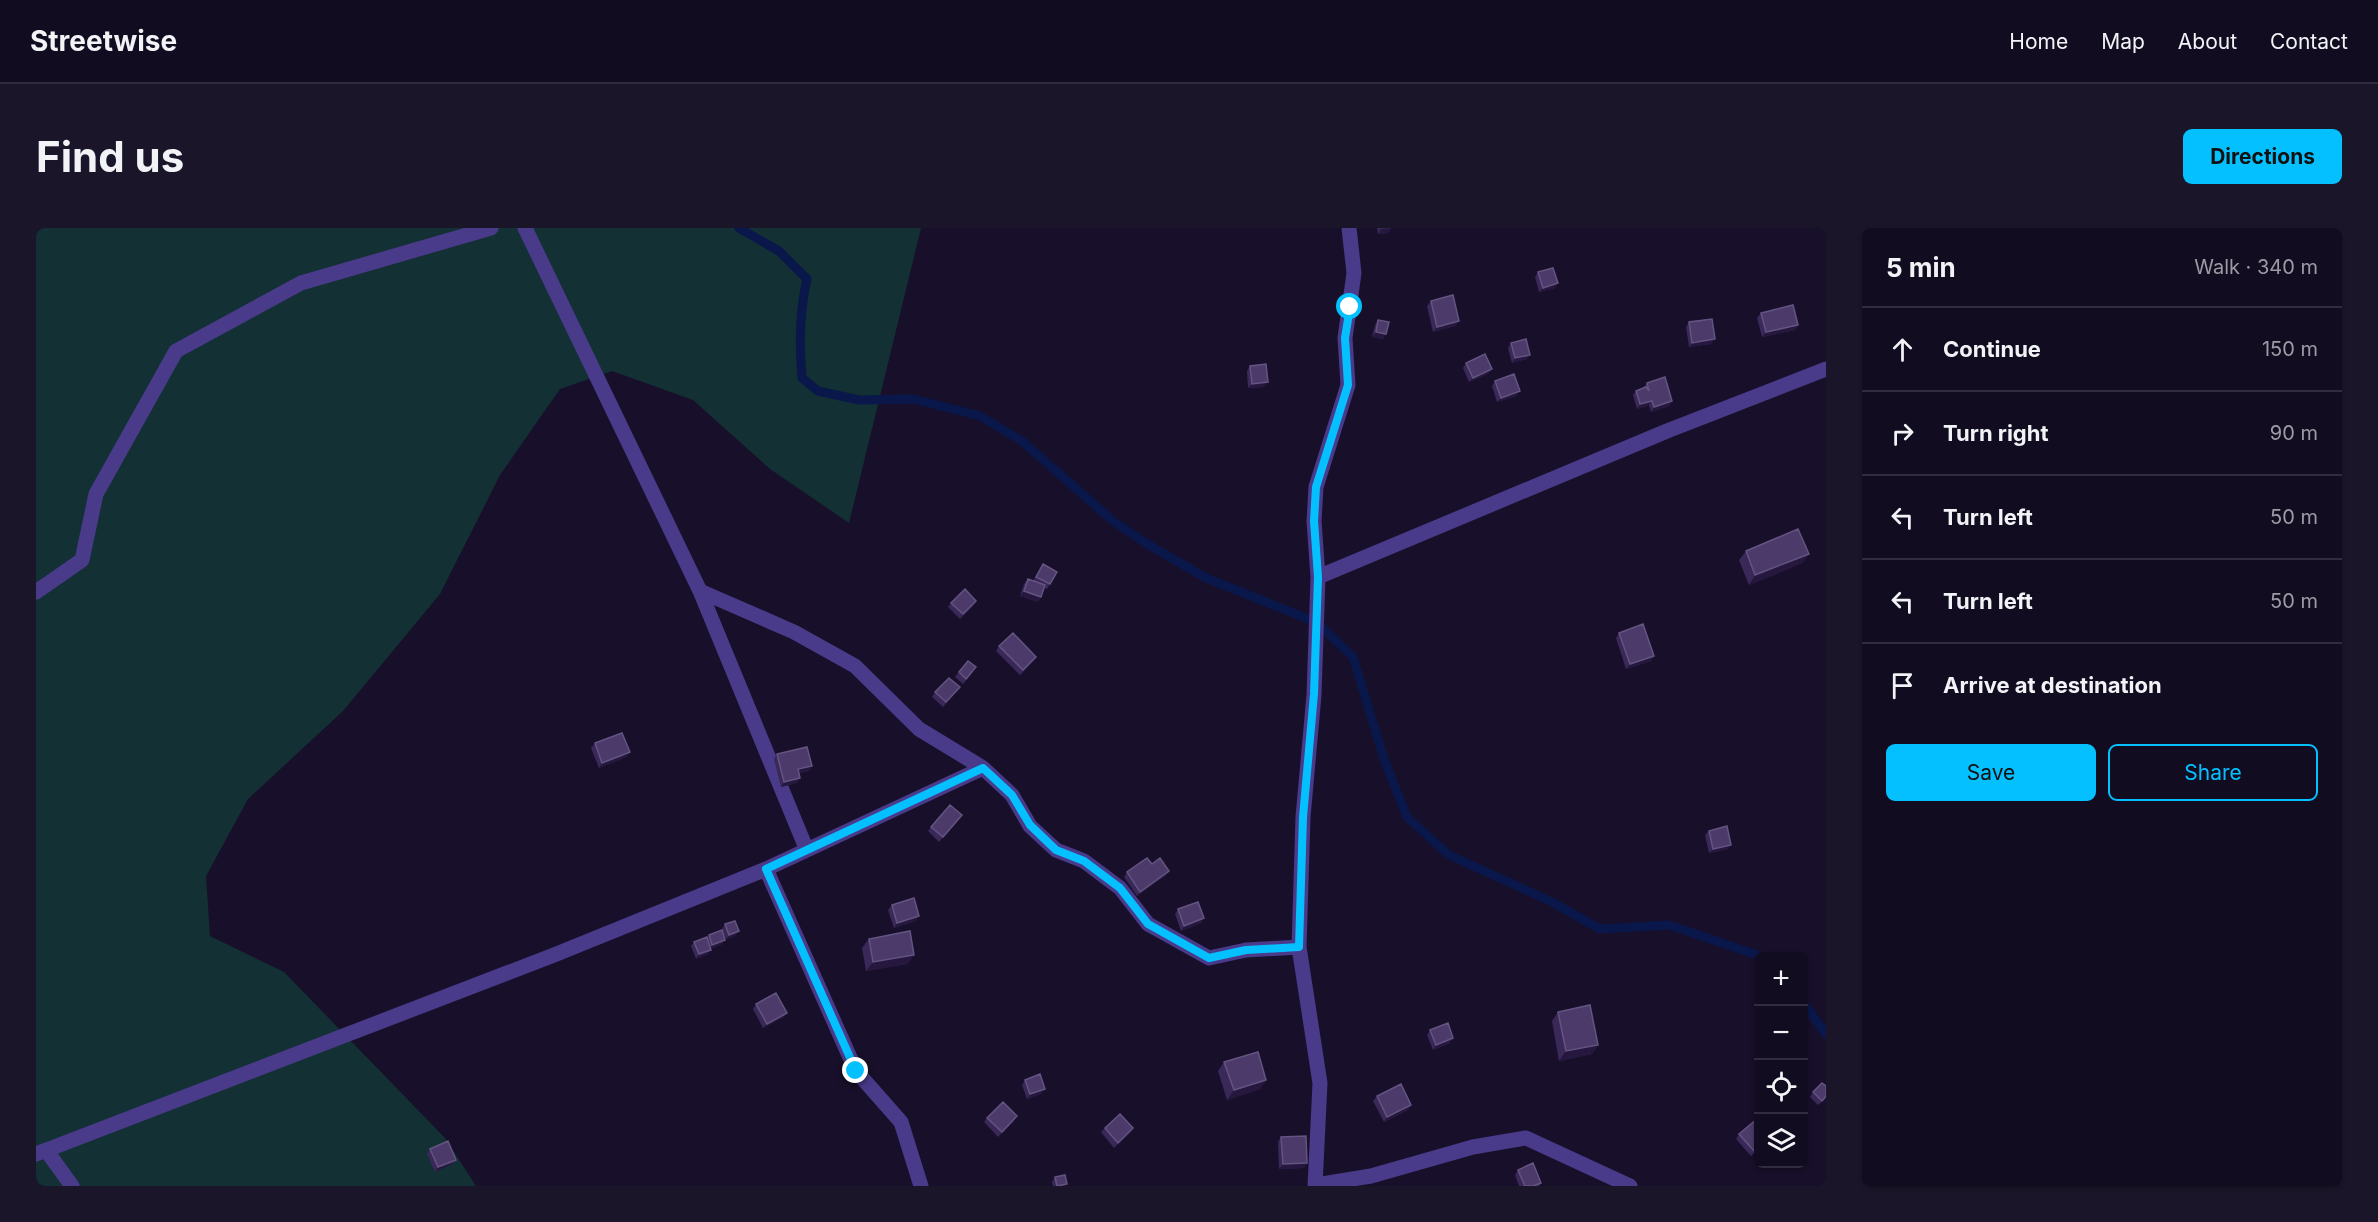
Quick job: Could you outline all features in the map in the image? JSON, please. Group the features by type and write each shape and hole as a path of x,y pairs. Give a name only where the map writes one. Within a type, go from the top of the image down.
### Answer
{"street":[{"path":"36,592 82,560 96,494 176,351 301,283 491,228"},
{"path":"525,228 700,591 806,848"},
{"path":"1349,228 1354,273 1345,338 1348,385 1316,487 1314,521 1318,577 1314,694 1303,817 1299,947 1320,1083 1316,1185 1371,1176 1473,1147 1526,1138 1630,1186"},
{"path":"1318,577 1667,431 1826,369"},
{"path":"700,591 794,632 855,666 919,729 983,768 1012,795 1030,825 1056,850 1084,861 1120,888 1148,924 1209,958 1246,950 1299,947"},
{"path":"72,1186 41,1152 554,955 766,869 806,848 983,768"},
{"path":"766,869 856,1071 901,1122 921,1186"}],"green space":[{"path":"36,228 921,228 849,523 770,469 693,400 612,371 560,389 500,475 440,594 343,711 248,799 206,876 210,936 284,972 445,1138 476,1186 36,1186"}],"building":[{"path":"1553,268 1558,283 1543,288 1538,272"},
{"path":"1453,295 1459,321 1437,327 1431,301"},
{"path":"1793,305 1798,325 1766,332 1761,313"},
{"path":"1712,319 1715,339 1692,343 1689,322"},
{"path":"1378,320 1389,322 1386,334 1376,332"},
{"path":"1526,339 1530,355 1515,358 1511,343"},
{"path":"1485,354 1492,369 1473,378 1466,363"},
{"path":"1266,364 1268,382 1252,384 1250,366"},
{"path":"1514,374 1520,391 1501,398 1495,381"},
{"path":"1665,377 1672,401 1654,407 1652,401 1640,404 1636,391 1646,387 1649,391 1647,383"},
{"path":"1798,529 1809,554 1755,575 1746,551"},
{"path":"1043,564 1057,572 1050,584 1036,577"},
{"path":"1028,579 1045,585 1041,597 1024,591"},
{"path":"965,589 976,601 963,614 951,603"},
{"path":"1643,624 1654,656 1630,664 1619,633"},
{"path":"1013,633 1036,657 1023,670 999,646"},
{"path":"968,661 976,667 966,679 959,672"},
{"path":"949,678 960,687 946,702 935,692"},
{"path":"622,733 630,752 602,763 595,743"},
{"path":"807,747 812,766 798,769 800,778 784,782 777,754"},
{"path":"950,805 962,815 943,837 931,827"},
{"path":"1727,826 1731,845 1713,849 1709,831"},
{"path":"1147,858 1152,864 1160,858 1169,871 1140,892 1127,872"},
{"path":"914,898 919,916 897,923 892,905"},
{"path":"1198,902 1204,918 1184,926 1178,909"},
{"path":"735,921 739,931 729,935 725,924"},
{"path":"722,930 725,940 712,945 709,935"},
{"path":"910,931 914,955 873,962 869,939"},
{"path":"707,937 711,950 699,954 694,942"},
{"path":"776,993 787,1013 767,1024 756,1004"},
{"path":"1590,1005 1598,1045 1566,1051 1558,1012"},
{"path":"1448,1023 1453,1038 1436,1045 1430,1030"},
{"path":"1258,1052 1266,1080 1234,1090 1224,1062"},
{"path":"1040,1074 1045,1089 1030,1094 1025,1080"},
{"path":"1822,1083 1826,1086 1826,1096 1822,1101 1813,1092"},
{"path":"1401,1084 1411,1105 1387,1117 1377,1096"},
{"path":"1003,1102 1017,1116 1002,1132 987,1118"},
{"path":"1120,1114 1133,1128 1118,1143 1105,1128"},
{"path":"1754,1121 1754,1151 1739,1134"},
{"path":"1306,1136 1307,1163 1283,1164 1281,1137"},
{"path":"448,1141 456,1160 438,1167 430,1149"},
{"path":"1533,1163 1541,1183 1525,1186 1518,1170"},
{"path":"1065,1175 1067,1184 1057,1186 1055,1177"}],"waterway":[{"path":"739,228 779,251 807,279 800,328 802,378 818,391 859,400 913,399 980,416 1022,441 1113,521 1149,545 1206,578 1316,622 1353,657 1384,759 1407,817 1449,855 1550,901 1600,929 1669,925 1754,954"},
{"path":"1805,1006 1826,1034"}],"route":[{"path":"856,1071 766,869 806,848 983,768 1012,795 1030,825 1056,850 1084,861 1120,888 1148,924 1209,958 1246,950 1299,947 1303,817 1314,694 1318,577 1314,521 1316,487 1348,385 1345,338 1350,307"}]}
